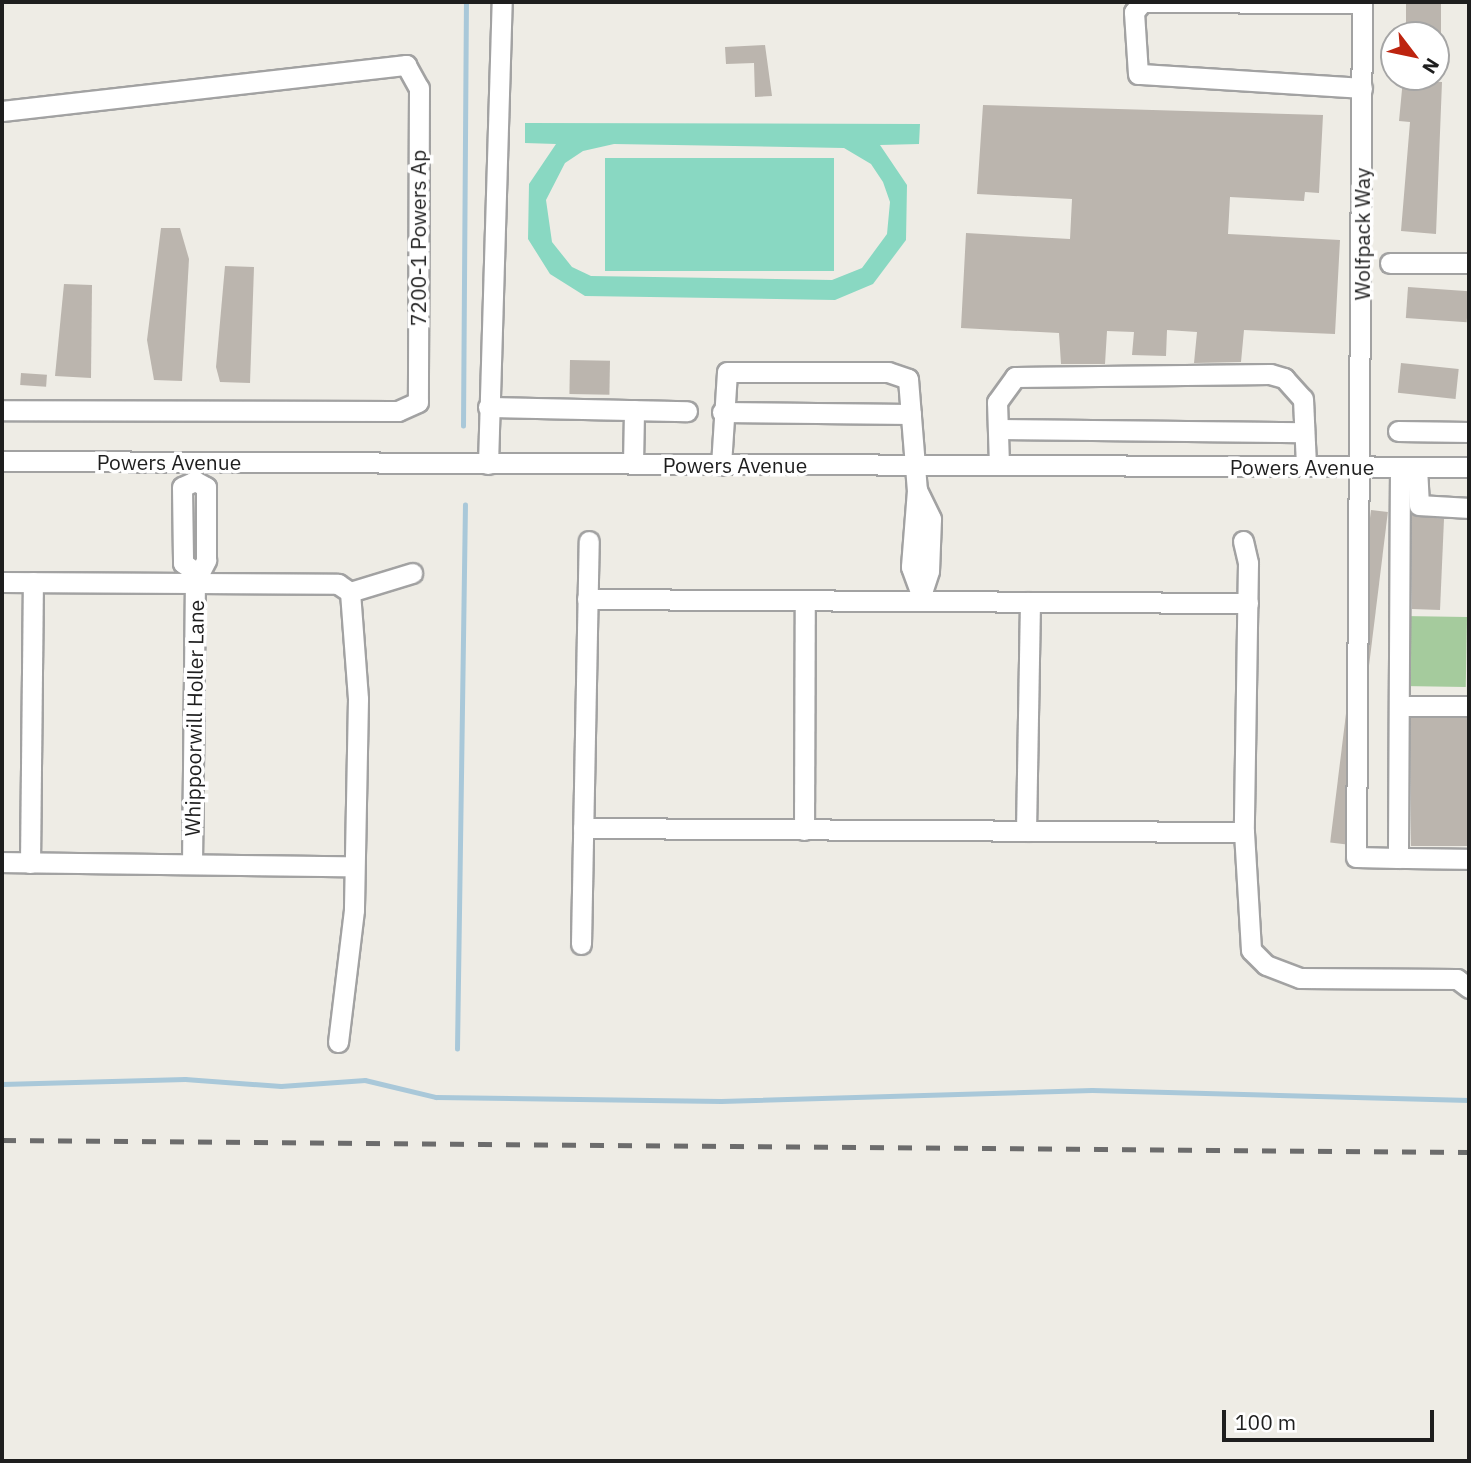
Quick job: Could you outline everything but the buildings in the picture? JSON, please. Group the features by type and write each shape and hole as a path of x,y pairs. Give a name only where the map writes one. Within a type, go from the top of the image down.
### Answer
{"street":[{"path":"488,464 502,2"},
{"path":"1362,2 1141,2 1134,12 1138,74 1362,88"},
{"name":"Wolfpack Way","path":"1362,2 1362,467 1356,857 1398,858"},
{"name":"7200-1 Powers Ap","path":"2,111 407,65 419,88 418,402 398,411 2,410"},
{"path":"1390,263 1469,263"},
{"path":"721,465 722,412 727,372 888,372 908,379 917,490 911,567 920,596"},
{"path":"999,465 1000,392 1015,376 1270,374 1284,378 1303,399 1306,467"},
{"path":"488,407 687,411"},
{"path":"633,464 634,410"},
{"path":"722,412 911,414"},
{"path":"998,429 1304,432"},
{"path":"1398,432 1469,432"},
{"name":"Powers Avenue","path":"2,461 195,471 488,464 1469,467"},
{"path":"1408,467 1419,505 1469,508"},
{"path":"1408,467 1398,858 1469,859"},
{"name":"Whippoorwill Holler Lane","path":"192,864 195,577 183,563 182,487 195,471"},
{"path":"581,944 589,541"},
{"path":"1243,541 1248,603 1244,832 1247,934 1266,965 1300,978 1457,979 1469,988"},
{"path":"350,592 412,573"},
{"path":"2,582 195,577 338,584 350,592"},
{"path":"30,863 33,582"},
{"path":"338,1042 342,980 352,951 358,699 350,592"},
{"path":"587,599 805,600 920,596 1030,602 1248,603"},
{"path":"804,830 805,600"},
{"path":"1026,831 1030,602"},
{"path":"1401,706 1469,706"},
{"path":"583,828 1244,832"},
{"path":"2,862 353,866"}],"green space":[{"path":"525,123 920,124 919,144 880,145 907,185 906,240 873,284 835,300 585,296 550,274 528,239 529,184 556,144 525,143","holes":["614,144 844,148 871,164 883,182 890,202 887,234 862,268 832,280 591,276 572,267 552,242 546,200 565,163 583,151"]},
{"path":"605,158 834,158 834,271 605,271"},
{"path":"1403,616 1467,617 1466,687 1402,686"}],"waterway":[{"path":"463,426 466,2"},
{"path":"457,1049 465,505"},
{"path":"2,1084 185,1079 281,1086 365,1080 436,1097 721,1101 1092,1090 1469,1100"}],"railway":[{"path":"2,1140 1469,1152"}]}
